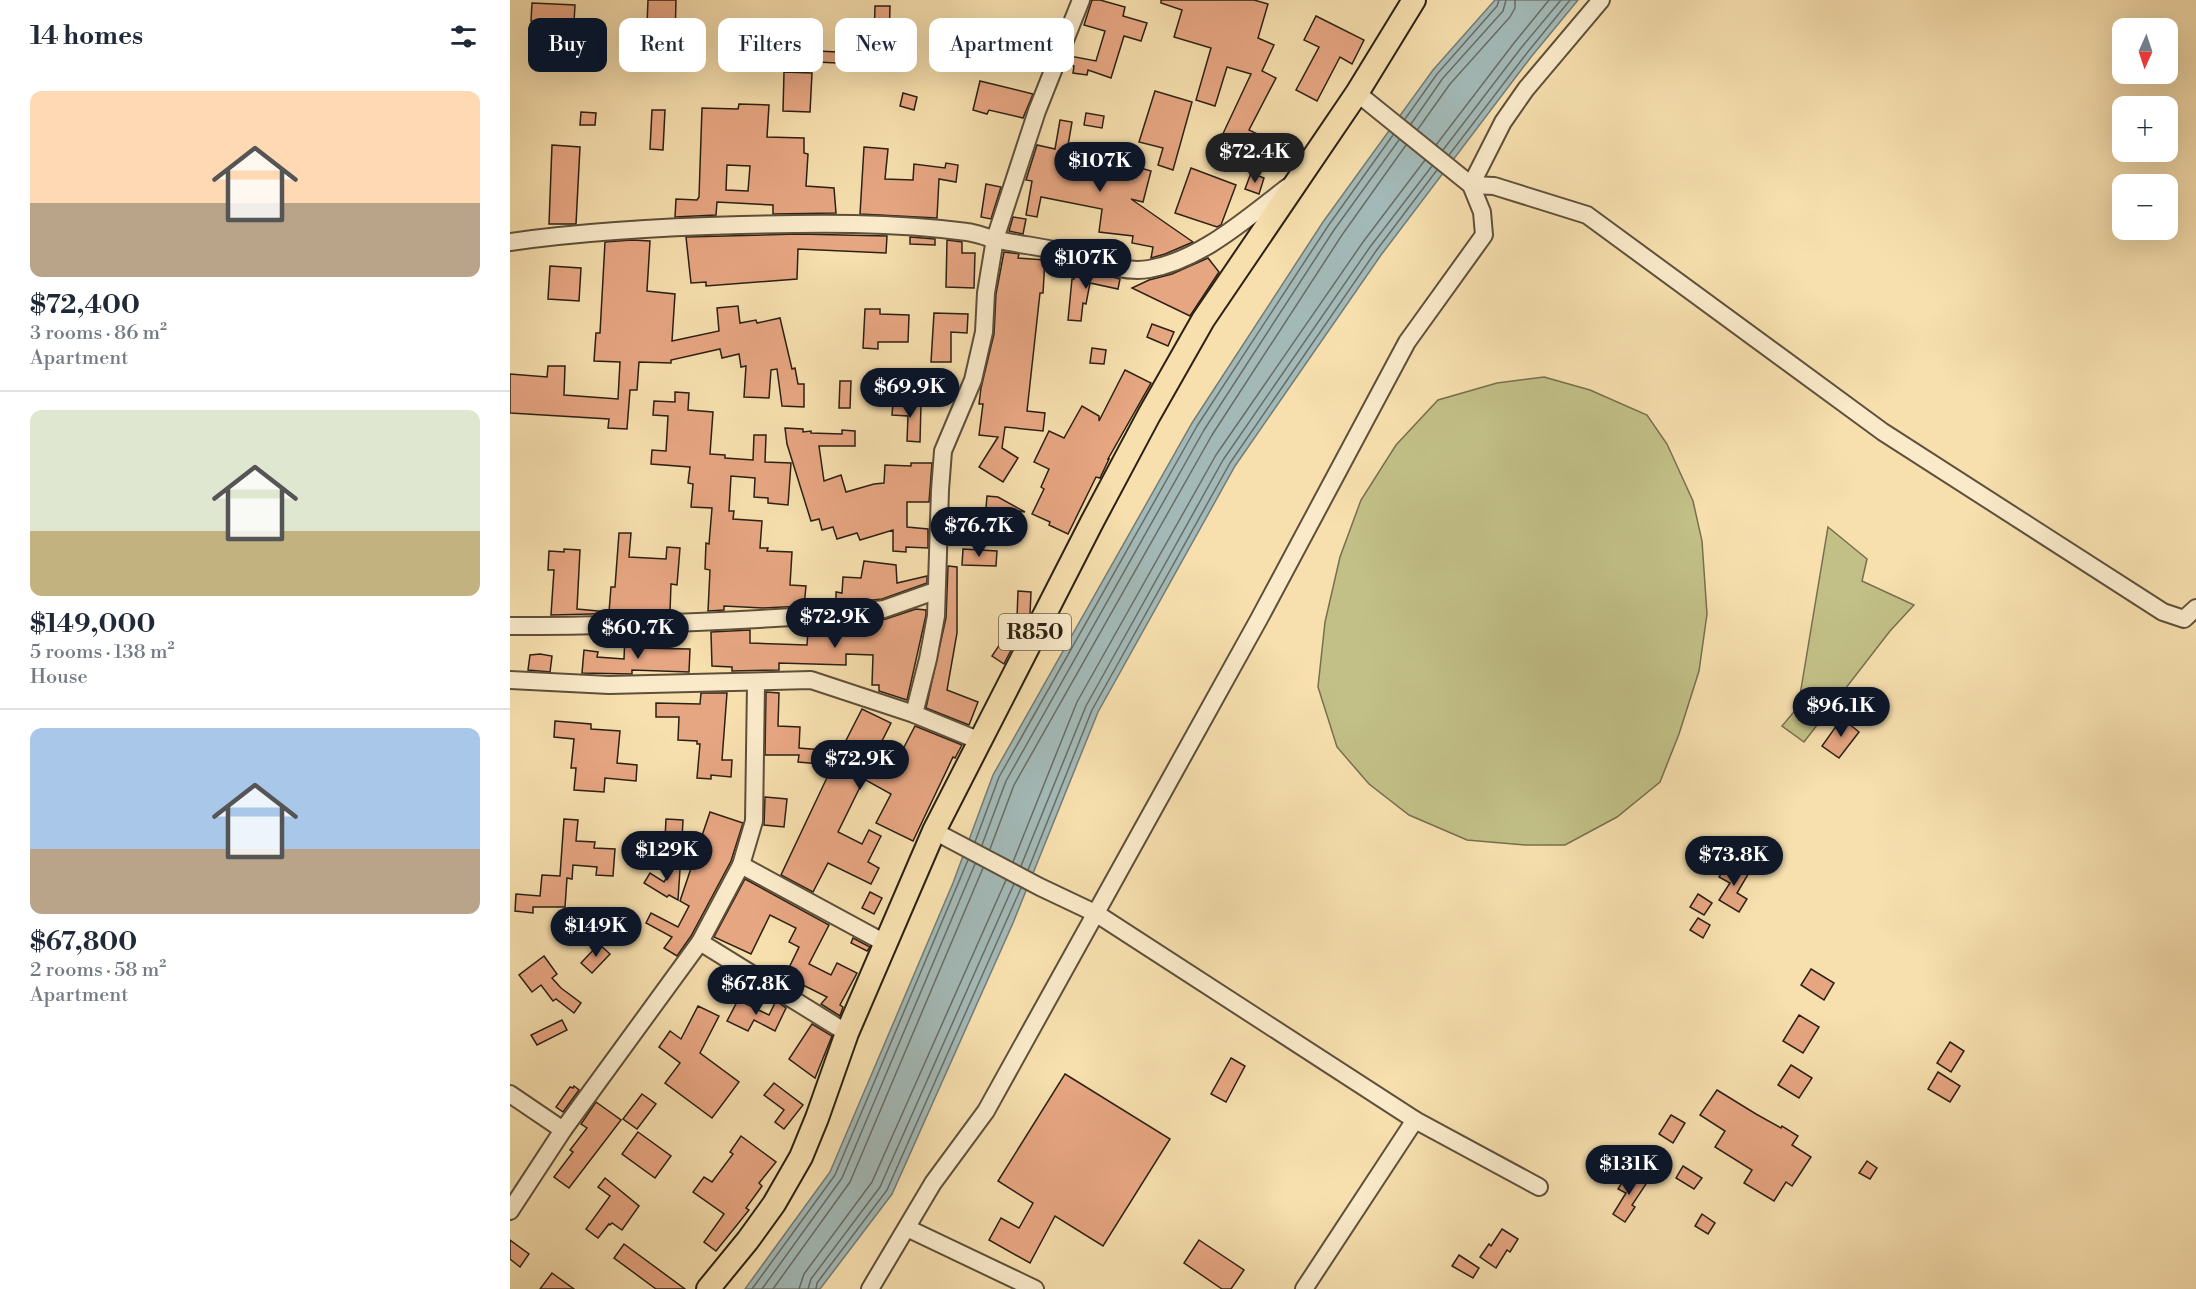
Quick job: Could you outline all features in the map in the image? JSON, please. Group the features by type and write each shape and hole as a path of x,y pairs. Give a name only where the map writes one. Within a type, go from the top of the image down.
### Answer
{"main road":[{"name":"R850","path":"708,1289 774,1204 796,1165 817,1118 847,1034 934,831 1149,415 1203,320 1357,93 1414,0"}],"street":[{"path":"914,714 936,616 943,451 973,380 984,332 995,239 1037,111 1081,0"},
{"path":"1466,181 1526,89 1600,0"},
{"path":"870,1289 933,1183 986,1111 1097,914 1407,342 1484,236 1482,212 1466,181 1357,93"},
{"path":"510,242 562,234 655,227 884,224 969,232 1060,251 1128,269 1147,269 1184,258 1207,245 1244,221 1298,179"},
{"path":"1466,181 1494,186 1587,215 1874,425 2163,612 2184,619 2196,608"},
{"path":"510,626 660,624 855,613 884,609 936,591"},
{"path":"510,680 609,685 811,680 914,714 980,741"},
{"path":"510,1211 563,1130 700,942 741,865 754,821 756,683"},
{"path":"934,831 960,847 1097,914 1415,1120 1539,1187"},
{"path":"741,865 885,943"},
{"path":"700,942 847,1034"},
{"path":"510,1094 563,1130"},
{"path":"1304,1289 1415,1120"},
{"path":"907,1228 1035,1289"}],"shaded area":[{"path":"1544,377 1590,390 1647,415 1667,444 1693,501 1702,541 1707,614 1699,671 1679,734 1660,782 1617,817 1565,845 1525,845 1467,840 1409,815 1369,784 1337,747 1318,687 1325,622 1340,557 1361,500 1396,445 1438,400 1497,383"},
{"path":"1828,527 1867,559 1862,581 1914,605 1890,631 1804,742 1782,726 1798,707"}],"water":[{"path":"1495,0 1578,0 1531,57 1381,255 1235,466 1098,712 1013,923 892,1194 820,1289 745,1289 830,1172 953,883 993,775 1192,423 1323,222 1433,70"}],"building":[{"path":"648,0 676,0 676,18 647,18"},
{"path":"1092,0 1125,7 1123,16 1147,23 1141,41 1124,36 1111,78 1088,70 1087,75 1073,73 1074,57 1096,61 1105,31 1084,25"},
{"path":"1161,0 1254,0 1268,4 1258,38 1274,45 1262,71 1276,78 1249,130 1272,141 1260,166 1244,159 1248,152 1220,140 1251,74 1227,67 1215,106 1196,100 1211,48 1174,37 1182,10 1161,3"},
{"path":"532,3 575,5 574,18 531,18"},
{"path":"875,6 890,6 890,18 875,18"},
{"path":"1316,16 1364,40 1352,64 1340,57 1317,101 1296,90 1319,47 1304,40"},
{"path":"823,51 835,52 835,63 823,62"},
{"path":"784,72 812,73 810,112 783,111"},
{"path":"980,81 1033,94 1023,118 989,110 987,114 973,110"},
{"path":"1155,91 1192,102 1173,170 1158,165 1163,148 1139,142"},
{"path":"903,93 917,97 914,110 900,106"},
{"path":"739,104 769,105 767,137 804,138 804,153 808,154 806,186 834,188 836,213 773,214 773,205 717,202 716,215 675,217 676,199 697,200 699,197 702,108 738,109","holes":["727,165 750,166 748,191 726,190"]},
{"path":"652,110 665,110 663,150 650,149"},
{"path":"581,112 596,113 595,125 580,125"},
{"path":"1086,113 1104,116 1102,128 1084,125"},
{"path":"1060,120 1072,122 1067,151 1097,155 1151,171 1143,202 1131,199 1193,242 1151,258 1153,247 1132,243 1133,236 1099,232 1102,209 1041,197 1037,217 1026,215 1032,181 1026,180 1037,145 1055,149"},
{"path":"552,145 580,147 576,224 549,224"},
{"path":"864,147 888,149 885,179 913,180 914,164 945,168 946,163 958,165 956,182 939,179 937,218 860,214"},
{"path":"1191,168 1236,185 1221,225 1217,227 1175,213"},
{"path":"1251,173 1264,178 1259,194 1245,189"},
{"path":"986,184 1001,187 991,219 981,217"},
{"path":"1013,217 1026,219 1023,234 1009,231"},
{"path":"798,234 887,236 886,253 798,249 797,279 706,286 706,282 691,283 686,237"},
{"path":"910,237 935,239 935,245 910,244"},
{"path":"947,240 962,242 962,253 975,253 974,288 946,287"},
{"path":"650,241 647,291 675,294 672,341 719,331 717,308 738,306 740,323 756,320 757,323 780,318 792,369 795,368 798,384 804,384 804,407 782,406 777,369 771,370 769,398 744,397 746,366 741,367 739,354 722,358 720,349 671,360 671,363 639,362 637,390 630,390 627,429 608,428 609,419 510,413 510,374 547,377 548,366 565,366 564,395 618,399 620,362 594,361 596,333 600,333 605,242"},
{"path":"1004,252 1019,254 1018,258 1045,260 1043,293 1040,293 1027,411 1045,413 1043,431 1005,427 1002,448 1018,458 1003,482 979,467 998,437 979,435 983,404 979,404 994,334 996,294"},
{"path":"1208,258 1219,272 1190,316 1132,288 1149,280 1172,274"},
{"path":"550,266 581,268 579,301 548,299"},
{"path":"1076,267 1120,279 1118,289 1090,283 1086,304 1083,303 1081,321 1068,320 1072,279 1074,279"},
{"path":"865,309 880,309 880,314 909,315 908,342 878,342 878,349 863,348"},
{"path":"934,313 968,314 967,333 951,332 951,362 931,362"},
{"path":"1152,324 1174,332 1168,346 1147,337"},
{"path":"1092,348 1106,350 1104,364 1090,363"},
{"path":"1125,370 1151,383 1108,459 1100,478 1096,477 1068,534 1032,514 1044,489 1041,487 1049,469 1034,462 1049,431 1064,438 1082,406 1099,416 1099,421"},
{"path":"840,381 851,381 850,408 839,408"},
{"path":"675,392 689,393 688,410 713,412 710,454 725,455 725,458 753,460 754,435 766,435 765,462 791,463 788,505 768,503 768,498 754,497 755,478 731,476 729,511 734,511 733,519 762,521 760,548 768,548 767,551 792,552 790,585 806,586 804,606 763,608 724,606 724,610 708,611 710,570 705,569 706,543 709,544 712,508 691,507 693,484 688,483 690,467 651,464 652,450 666,451 668,416 653,415 654,401 675,402"},
{"path":"893,403 921,404 920,442 907,441 908,416 892,415"},
{"path":"785,428 803,429 803,432 811,431 811,433 842,434 842,430 855,431 855,446 819,446 824,481 841,475 846,492 884,483 885,465 911,466 911,463 932,463 929,502 907,502 907,527 928,529 928,548 906,547 906,552 893,551 893,530 860,540 857,533 837,539 833,527 822,530 819,519 811,521 787,444"},
{"path":"987,496 998,497 1025,512 986,508"},
{"path":"619,533 631,533 629,557 666,559 667,547 680,548 677,585 671,584 670,612 551,615 554,570 548,570 549,551 564,552 564,549 580,550 577,609 609,612 611,587 615,587"},
{"path":"963,549 997,551 996,566 962,565"},
{"path":"864,561 896,565 897,583 927,576 927,583 882,599 836,604 836,592 842,593 843,577 861,578"},
{"path":"948,566 957,567 957,633 947,690 978,702 969,725 926,708 946,618"},
{"path":"1018,591 1031,592 1028,618 1017,618"},
{"path":"916,609 926,610 926,615 907,700 879,691 879,685 872,685 873,655 846,654 846,665 779,663 779,670 732,671 732,667 712,666 711,632 750,630 750,643 807,645 808,631 818,632 819,626 886,619"},
{"path":"625,635 638,635 638,648 690,649 689,672 632,670 632,674 582,673 584,650 598,652 597,657 624,659"},
{"path":"1004,638 1014,644 1004,664 992,656"},
{"path":"530,655 552,656 550,672 528,670"},
{"path":"766,692 779,693 778,726 800,727 799,748 835,751 835,762 862,709 891,723 882,741 902,751 915,726 962,745 955,758 953,757 913,841 876,823 891,794 864,779 838,832 862,844 869,830 881,836 868,862 879,868 871,884 828,863 813,892 781,875 833,765 798,762 799,755 765,755"},
{"path":"701,693 727,693 722,760 732,760 731,777 711,775 711,779 697,778 700,744 697,744 697,741 678,740 679,717 656,717 656,703 700,704"},
{"path":"1842,718 1859,732 1839,758 1822,746"},
{"path":"555,721 591,724 591,729 620,731 617,763 637,765 636,781 605,778 604,792 574,790 576,768 571,768 574,739 554,737"},
{"path":"765,797 787,799 784,827 764,825"},
{"path":"710,812 743,823 731,861 691,936 677,956 664,948 672,937 646,923 651,913 678,927 689,906 680,901"},
{"path":"564,819 578,820 576,841 595,842 594,848 615,849 613,876 596,875 597,867 573,865 572,879 567,878 565,907 533,907 533,913 515,911 516,894 540,896 542,875 560,876"},
{"path":"666,819 683,820 682,839 665,838"},
{"path":"681,854 678,900 669,895 667,897 644,883 650,873 664,882"},
{"path":"1728,863 1738,870 1741,866 1750,871 1737,893 1747,899 1739,912 1719,900 1730,883 1719,877"},
{"path":"745,879 829,925 809,964 831,975 837,963 857,973 840,1005 843,1007 840,1016 821,1004 827,997 799,983 796,989 785,983 788,978 785,976 799,947 789,942 796,928 770,915 751,954 714,937"},
{"path":"870,892 882,898 874,914 862,908"},
{"path":"1698,894 1712,903 1704,915 1690,907"},
{"path":"1698,918 1710,925 1703,938 1690,930"},
{"path":"853,938 870,947 867,951 851,943"},
{"path":"599,944 610,954 592,973 581,963"},
{"path":"544,956 557,974 552,978 581,1003 574,1013 556,999 553,1001 541,985 532,992 519,975"},
{"path":"1811,969 1834,983 1824,1000 1801,985"},
{"path":"738,1000 769,1015 776,1001 786,1008 775,1031 754,1020 748,1031 727,1021"},
{"path":"698,1006 719,1016 700,1053 739,1082 712,1118 665,1083 680,1063 659,1047 670,1031 681,1039"},
{"path":"1799,1015 1819,1027 1803,1053 1783,1041"},
{"path":"562,1020 567,1030 537,1045 531,1035"},
{"path":"812,1024 832,1036 815,1078 789,1059"},
{"path":"1950,1042 1964,1051 1951,1072 1937,1063"},
{"path":"1231,1058 1245,1066 1226,1102 1211,1094"},
{"path":"1791,1065 1812,1078 1799,1098 1778,1085"},
{"path":"1938,1072 1960,1086 1950,1102 1928,1089"},
{"path":"1065,1074 1170,1139 1103,1246 1055,1216 1030,1263 989,1240 1001,1218 1019,1228 1033,1203 998,1181"},
{"path":"774,1083 803,1105 784,1129 775,1122 784,1110 764,1095"},
{"path":"574,1086 579,1090 563,1112 556,1107 570,1087"},
{"path":"1717,1090 1798,1136 1792,1145 1811,1157 1792,1186 1786,1182 1774,1201 1744,1183 1752,1170 1715,1147 1725,1131 1700,1115"},
{"path":"642,1094 656,1104 637,1129 623,1119"},
{"path":"596,1102 621,1120 569,1188 554,1177 573,1152 570,1150 587,1128 581,1124"},
{"path":"1671,1115 1685,1123 1673,1143 1659,1134"},
{"path":"638,1132 671,1156 655,1178 622,1154"},
{"path":"741,1136 776,1162 759,1183 762,1186 746,1208 749,1210 716,1251 704,1242 724,1214 693,1192 704,1177 712,1182 733,1154 730,1152"},
{"path":"1867,1161 1877,1168 1870,1179 1859,1173"},
{"path":"1683,1166 1702,1178 1694,1189 1676,1178"},
{"path":"1628,1173 1646,1184 1632,1205 1635,1207 1625,1222 1613,1214 1626,1193 1618,1189"},
{"path":"605,1178 639,1206 622,1230 612,1223 609,1224 598,1238 586,1229 610,1196 598,1187"},
{"path":"1702,1214 1715,1223 1708,1234 1695,1226"},
{"path":"1502,1229 1518,1239 1510,1252 1507,1250 1496,1268 1480,1257 1489,1244 1491,1246"},
{"path":"510,1240 529,1254 520,1267 510,1259"},
{"path":"1199,1240 1244,1270 1231,1289 1222,1289 1184,1263"},
{"path":"624,1244 685,1289 656,1289 614,1258"},
{"path":"1459,1255 1479,1268 1473,1278 1452,1266"},
{"path":"552,1273 574,1289 540,1289"}]}
